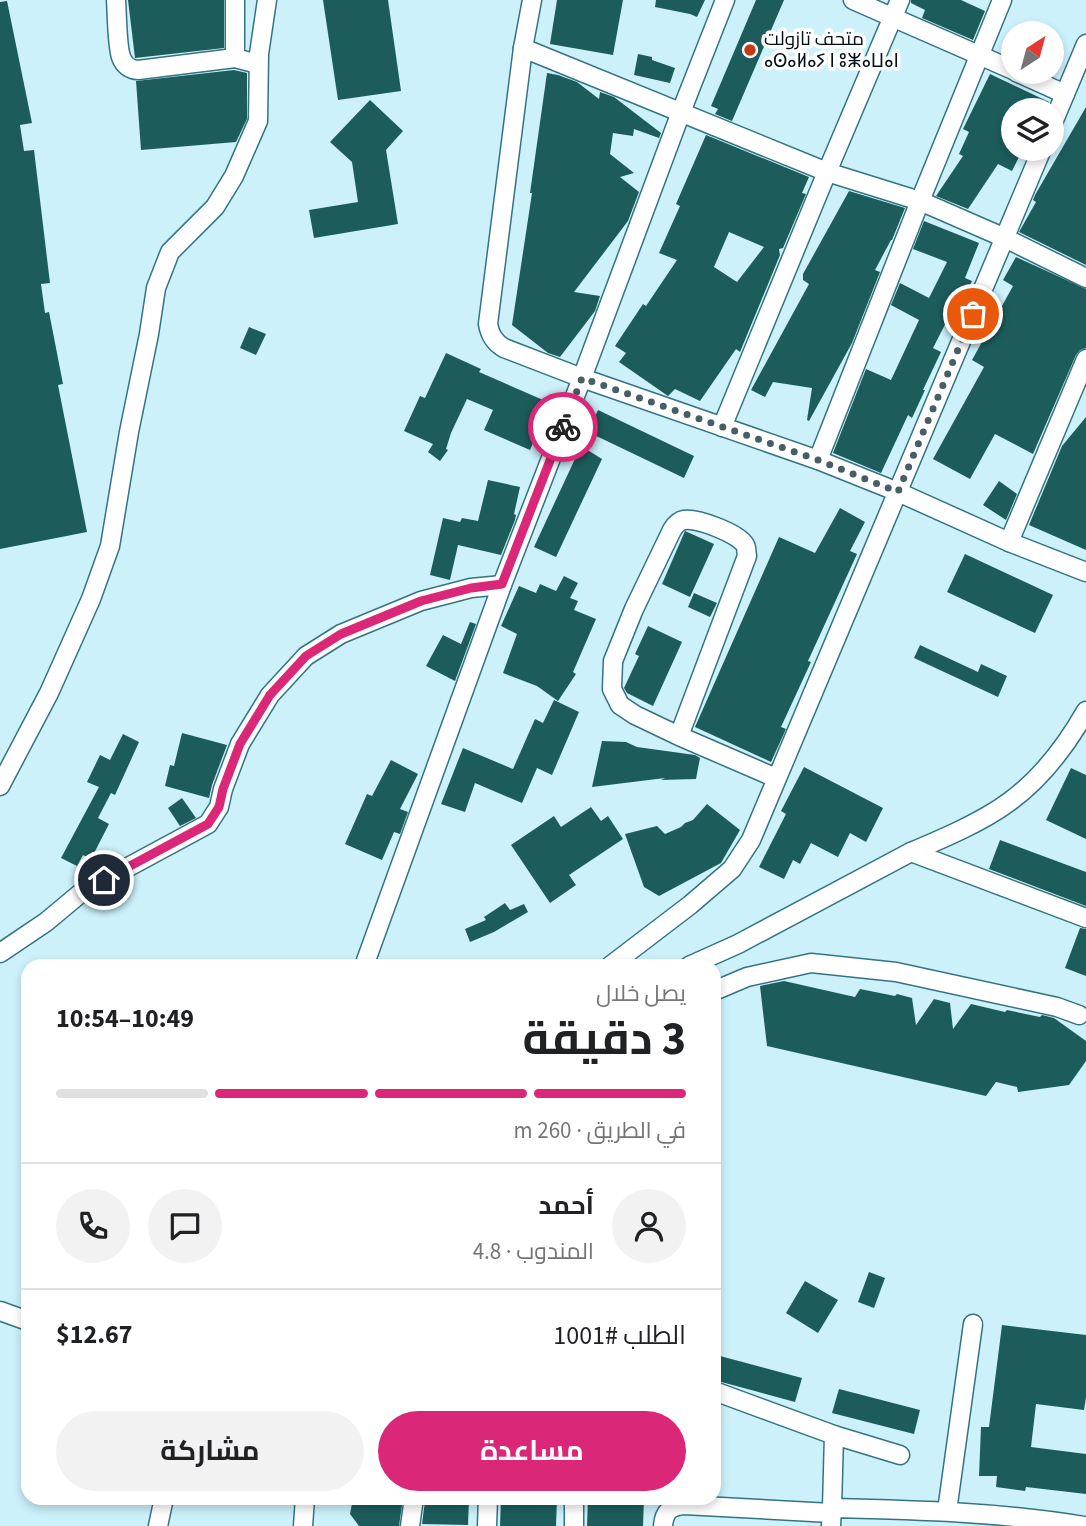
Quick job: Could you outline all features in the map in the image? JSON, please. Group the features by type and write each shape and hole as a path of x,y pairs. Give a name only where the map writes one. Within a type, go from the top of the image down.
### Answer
{"street":[{"path":"116,0 121,56 131,70 235,58 258,64"},
{"path":"235,0 235,58"},
{"path":"0,786 50,693 91,599 110,546 156,288 170,252 215,207 234,176 253,136 258,121 258,64 267,0"},
{"path":"532,0 523,48 488,324 497,344 582,378 818,460 1086,572"},
{"path":"367,959 502,584 725,0"},
{"path":"853,0 897,8 1001,65"},
{"path":"818,460 1002,0"},
{"path":"722,427 897,8"},
{"path":"1063,98 1086,44"},
{"path":"523,48 827,172 920,201 1005,238 1086,278"},
{"path":"1043,84 1065,94"},
{"path":"619,959 732,869 751,840 1037,161"},
{"path":"1009,542 1086,359"},
{"path":"679,736 747,556 745,545 734,535 715,526 686,519 677,522 671,530 634,609 613,660 612,689 620,705 635,715 679,736 776,778"},
{"path":"0,953 46,922 82,891 208,824 219,807 240,744 270,695 306,656 341,634 421,601 471,588 502,584"},
{"path":"705,959 998,810 1038,777 1067,743 1086,711"},
{"path":"911,852 1086,918"},
{"path":"721,989 747,977 811,963 896,972 1057,1007 1079,1015"},
{"path":"0,1311 21,1318"},
{"path":"947,1511 973,1324"},
{"path":"721,1394 834,1435 900,1455"},
{"path":"831,1516 834,1435"},
{"path":"158,1526 162,1505"},
{"path":"303,1526 304,1505"},
{"path":"410,1526 413,1505"},
{"path":"487,1526 488,1505"},
{"path":"574,1505 574,1526"},
{"path":"663,1526 666,1512 676,1506 747,1518 947,1511 1084,1526"}],"building":[{"path":"128,0 224,0 224,48 135,58"},
{"path":"323,0 388,0 401,91 338,100"},
{"path":"557,0 623,0 613,55 550,44"},
{"path":"656,0 705,0 697,17 655,7"},
{"path":"756,0 784,0 732,121 715,114 718,109 711,106"},
{"path":"911,0 961,0 985,11 973,40 922,18 925,10 911,3"},
{"path":"7,1 32,123 20,125 24,151 34,150 50,283 41,284 45,313 49,312 63,384 58,385 87,532 0,549 0,2"},
{"path":"638,54 652,57 652,60 675,68 670,83 634,75"},
{"path":"234,70 247,73 247,119 236,142 141,150 136,81"},
{"path":"547,73 577,82 599,99 600,92 614,97 661,133 659,138 634,129 633,136 613,133 610,154 634,173 620,177 639,192 628,221 574,292 600,296 595,311 560,357 548,353 512,325"},
{"path":"990,74 1001,79 1001,84 1011,84 1041,98 1001,98 1001,161 1017,161 1012,171 998,164 968,209 936,196 963,156 959,154 969,132 963,129"},
{"path":"370,100 403,131 386,150 398,224 314,238 309,210 358,202 352,162 330,142"},
{"path":"1086,107 1086,265 1019,232 1036,202 1033,200 1035,195 1055,161 1064,161 1064,145"},
{"path":"706,135 809,177 802,193 806,194 783,248 779,249 780,255 740,352 736,349 700,401 675,389 668,396 619,362 626,353 615,346 677,260 659,253 680,206 676,204","holes":["729,232 764,247 737,282 714,267"]},
{"path":"849,191 905,208 892,240 875,270 880,272 852,343 809,421 812,388 773,382 765,397 751,390 809,284 803,280 803,274"},
{"path":"924,221 979,243 965,278 972,281 959,307 955,305 933,348 941,352 912,418 908,415 881,473 833,453 866,369 891,380 919,320 891,305 900,283 929,298 947,262 913,249"},
{"path":"1016,257 1086,289 1086,348 1076,355 1033,454 995,434 970,479 933,459 984,367 972,360 1013,286 1003,280"},
{"path":"249,327 266,334 256,355 240,348"},
{"path":"446,353 481,369 479,372 550,403 530,450 484,430 493,410 467,399 451,433 446,449 448,450 440,461 428,452 433,444 404,431 420,396 425,398"},
{"path":"598,410 694,456 684,478 588,432"},
{"path":"1086,417 1086,550 1029,525 1062,446"},
{"path":"581,446 602,459 556,557 534,547"},
{"path":"488,480 520,487 515,520 501,555 458,545 450,580 430,575 443,518 460,522 462,518 478,521"},
{"path":"999,481 1017,494 1006,520 983,505"},
{"path":"840,508 865,522 850,551 857,554 808,661 811,662 781,727 786,729 771,762 695,727 779,537 815,553"},
{"path":"685,531 714,544 690,597 662,584"},
{"path":"965,554 1053,595 1035,633 947,592"},
{"path":"564,576 578,583 570,598 578,601 574,610 596,619 573,672 576,674 558,701 537,686 503,673 517,634 501,626 519,586 536,593 540,584 556,591"},
{"path":"694,593 717,603 710,617 688,607"},
{"path":"470,622 476,624 455,681 426,666 443,635 461,644"},
{"path":"648,626 682,642 653,706 627,693 624,688 639,656 635,654"},
{"path":"920,645 978,672 981,664 1007,676 998,697 914,658"},
{"path":"554,700 579,712 552,775 537,768 522,803 475,783 465,812 441,804 463,748 513,769 535,719 543,723"},
{"path":"182,733 227,745 209,798 165,786 170,765 174,766"},
{"path":"123,734 139,742 115,795 111,793 98,818 109,824 91,859 83,855 77,866 61,858 99,787 87,782 100,755 110,760"},
{"path":"602,741 626,742 637,747 695,755 700,758 696,779 661,780 665,778 592,787"},
{"path":"391,760 418,774 400,809 408,812 400,834 394,832 382,860 345,844 367,794 372,796"},
{"path":"804,767 883,808 866,842 850,833 838,857 811,843 800,864 793,860 784,879 759,867 786,814 781,811"},
{"path":"1071,768 1086,775 1086,839 1046,820"},
{"path":"182,798 196,818 180,826 168,808"},
{"path":"707,804 740,830 721,863 659,896 644,887 625,834 657,826 665,834 693,820"},
{"path":"591,807 601,821 608,816 623,839 569,875 576,885 550,903 511,845 554,816 561,827"},
{"path":"1000,840 1086,872 1086,906 989,869"},
{"path":"505,903 510,910 524,904 528,912 494,932 470,942 465,929 486,920 484,917"},
{"path":"1080,928 1086,929 1086,976 1065,968"},
{"path":"784,981 855,997 860,989 912,998 916,1025 934,999 950,1003 953,1029 971,1004 1005,1012 1007,1010 1054,1018 1086,1041 1086,1061 1069,1085 1018,1092 1017,1087 996,1082 986,1096 767,1046 760,986"},
{"path":"869,1272 885,1278 874,1308 858,1302"},
{"path":"805,1281 838,1300 818,1333 786,1313"},
{"path":"1002,1325 1086,1335 1084,1410 1036,1404 1031,1447 1086,1454 1086,1494 1026,1487 1025,1491 996,1487 997,1476 979,1476 981,1427 989,1427"},
{"path":"721,1356 802,1378 795,1402 721,1382"},
{"path":"839,1389 920,1410 914,1434 832,1413"},
{"path":"352,1505 402,1505 399,1526 359,1526 350,1514"},
{"path":"424,1505 469,1505 468,1525 422,1524"},
{"path":"501,1505 557,1505 556,1526 500,1526"},
{"path":"588,1505 644,1505 643,1526 587,1526"}],"way so far":[{"path":"563,427 582,378 818,460 898,492 973,314"}],"place":[{"name":"متحف تازولت ⴰⵙⴰⵍⴰⵢ ⵏ ⵓⵥⴰⵡⴰⵏ","path":"750,50"}],"route":[{"path":"104,880 208,824 219,807 240,744 270,695 306,656 341,634 421,601 471,588 502,584 563,427"}]}
